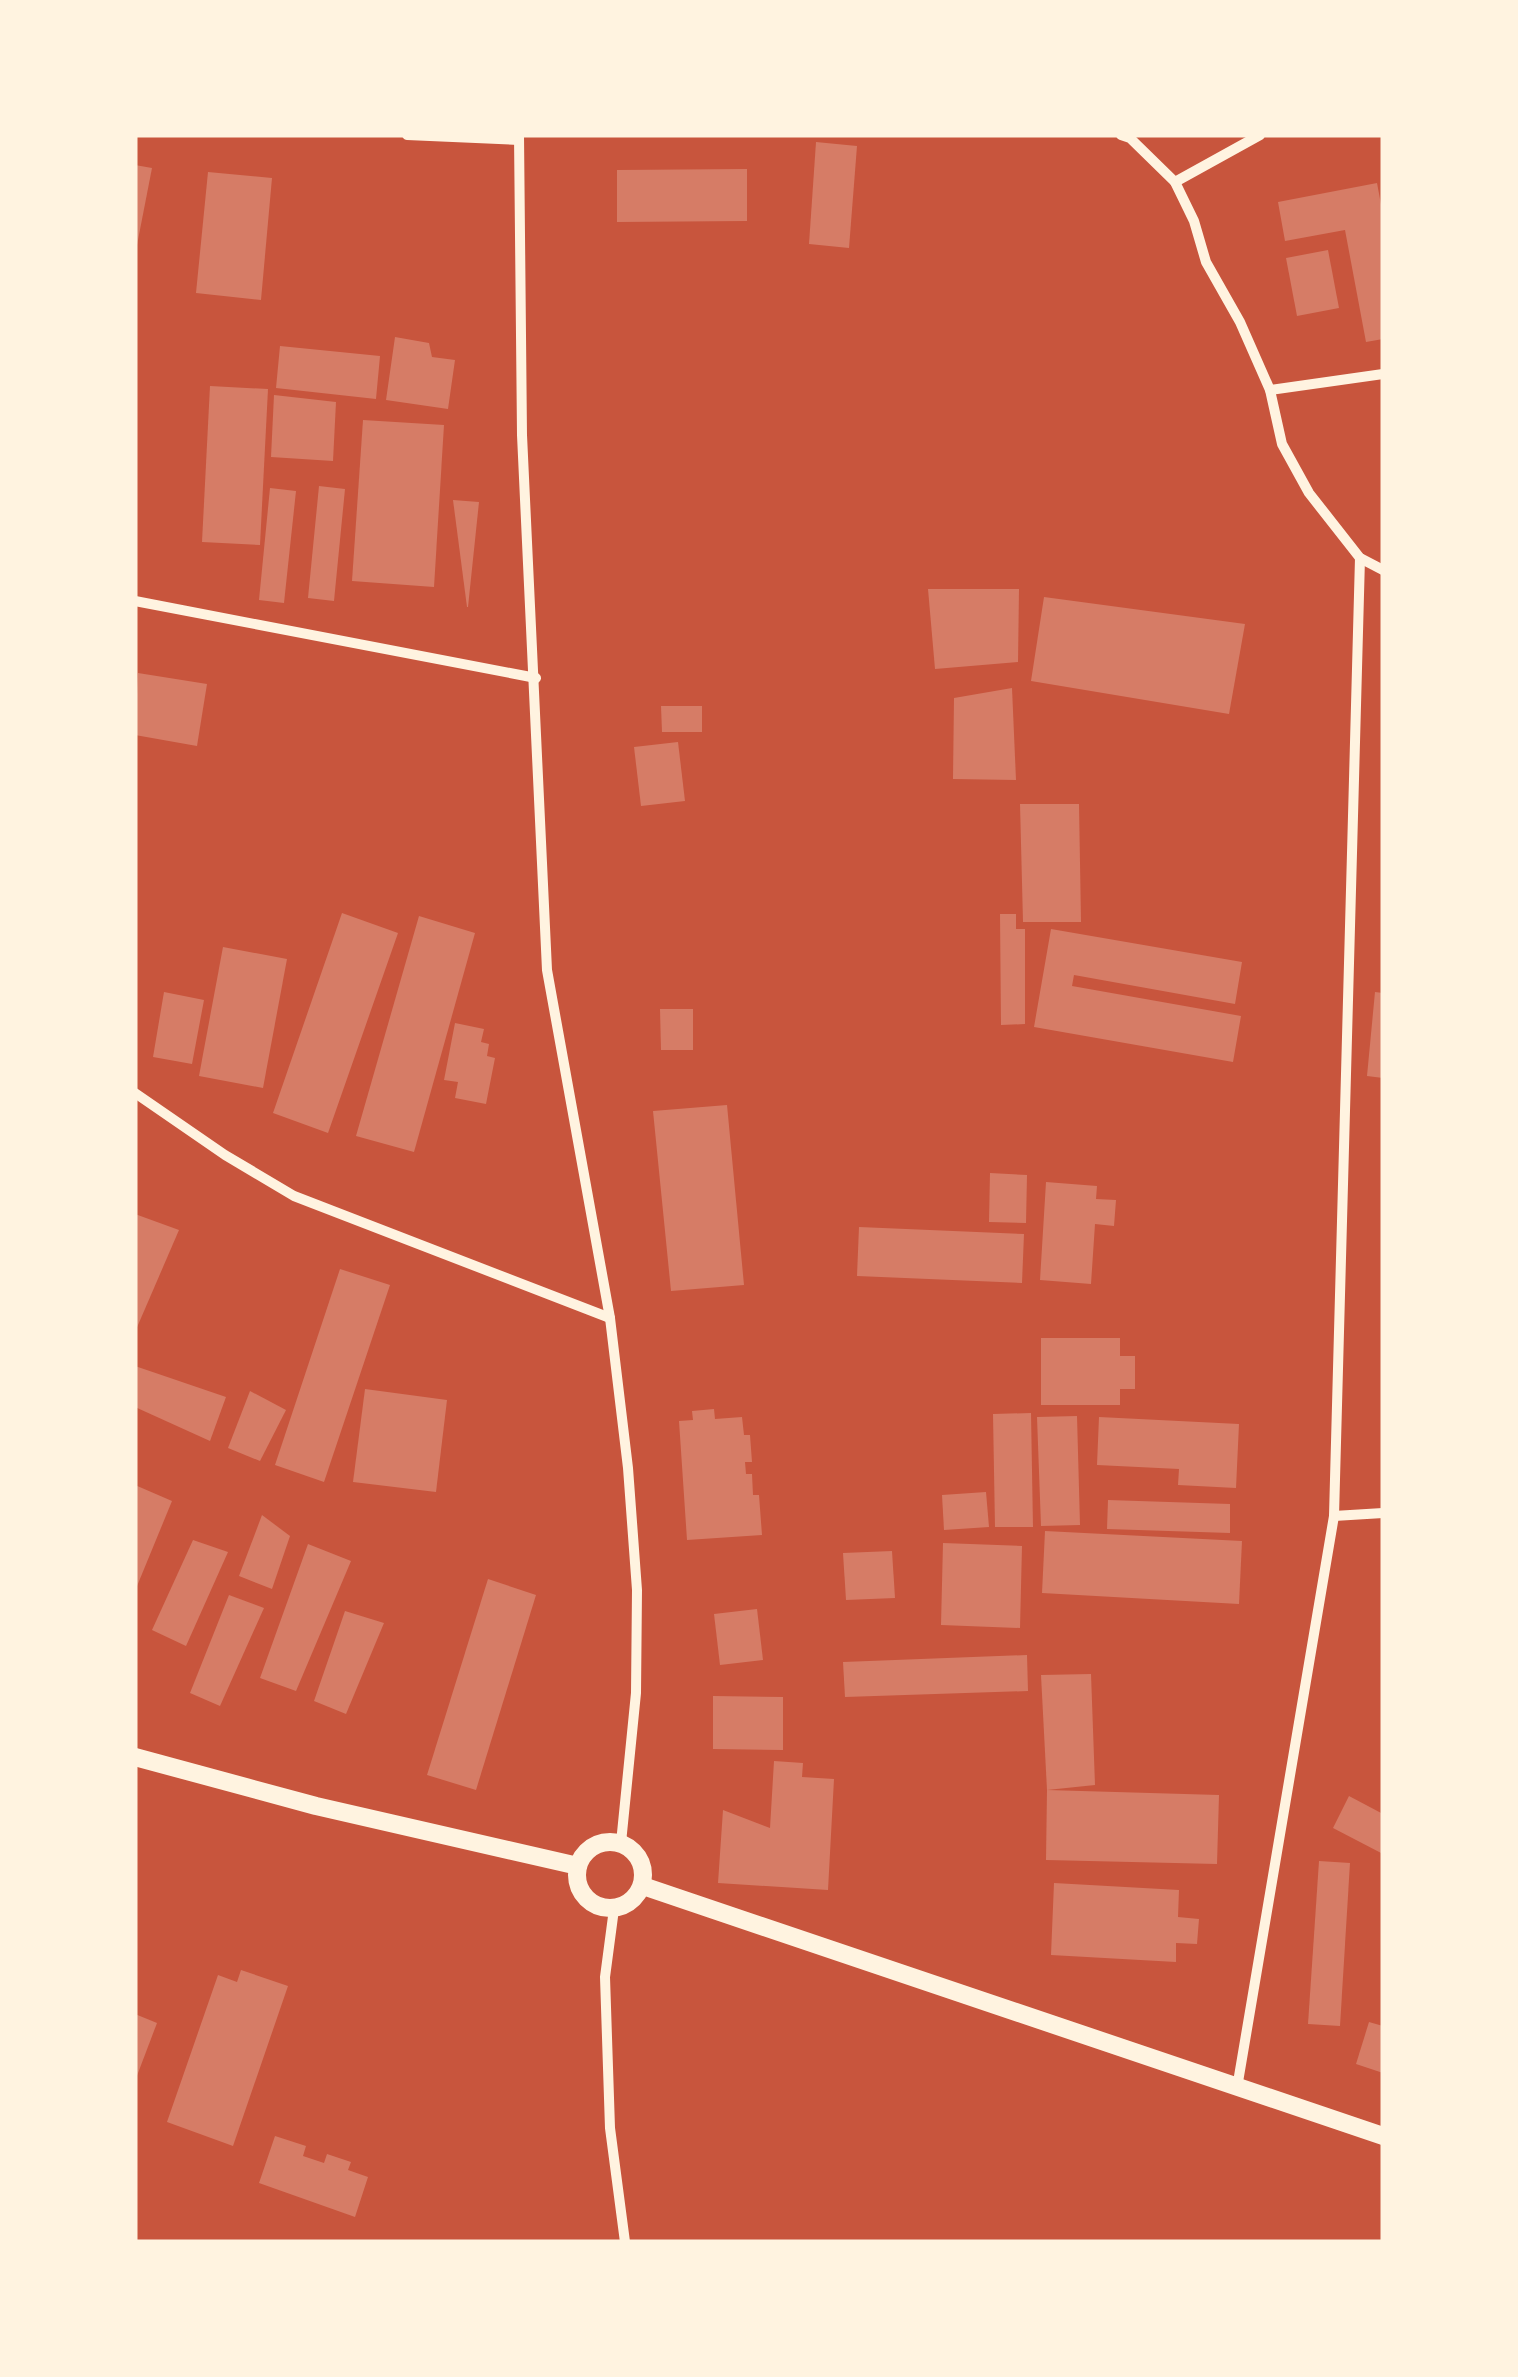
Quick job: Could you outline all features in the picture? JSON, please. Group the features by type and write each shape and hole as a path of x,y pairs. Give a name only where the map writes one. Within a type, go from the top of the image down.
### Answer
{"street":[{"path":"407,135 519,137 522,435 547,970 610,1318 628,1468 637,1590 636,1694 620,1843"},
{"path":"1121,135 1130,138 1175,182 1194,221 1206,262 1240,322 1270,390 1282,444 1310,493 1360,558 1383,570"},
{"path":"1175,182 1260,135"},
{"path":"1270,390 1383,374"},
{"path":"1237,2088 1334,1516 1360,558"},
{"path":"135,601 536,678"},
{"path":"135,1093 225,1155 294,1196 610,1318"},
{"path":"1334,1516 1383,1513"},
{"path":"135,1756 316,1806 578,1866"},
{"path":"620,1843 639,1859 643,1886 626,1905 600,1908 580,1891 578,1866 583,1854 593,1846 620,1843"},
{"path":"643,1886 1383,2136"},
{"path":"614,1909 605,1977 610,2128 626,2242"}],"building":[{"path":"816,142 857,146 849,248 809,244"},
{"path":"135,165 152,168 137,245 135,245"},
{"path":"747,169 747,221 617,222 617,170"},
{"path":"208,172 272,178 261,300 196,293"},
{"path":"1377,183 1383,215 1383,339 1366,342 1345,230 1285,241 1278,202"},
{"path":"1328,250 1339,308 1297,316 1286,258"},
{"path":"395,337 429,343 432,357 455,360 448,409 386,400"},
{"path":"280,346 380,356 376,399 276,388"},
{"path":"210,386 268,389 260,545 202,542"},
{"path":"274,395 336,402 333,461 271,457"},
{"path":"363,420 444,425 434,587 352,581"},
{"path":"319,486 345,489 334,601 308,598"},
{"path":"270,488 296,491 284,603 259,600"},
{"path":"453,500 479,502 468,607 467,607"},
{"path":"928,589 1019,589 1018,662 935,669"},
{"path":"1044,597 1245,624 1229,714 1031,681"},
{"path":"138,673 207,684 197,746 135,735"},
{"path":"1012,688 1016,780 953,779 954,698"},
{"path":"661,706 702,706 702,732 662,732"},
{"path":"678,742 685,801 641,806 634,747"},
{"path":"1020,804 1079,804 1081,922 1023,922"},
{"path":"342,913 398,933 328,1133 273,1113"},
{"path":"1000,914 1016,914 1016,929 1025,929 1025,1024 1001,1025"},
{"path":"419,916 475,933 414,1152 356,1136"},
{"path":"1051,929 1242,962 1235,1004 1074,975 1072,986 1241,1016 1233,1062 1034,1027"},
{"path":"223,947 287,959 263,1088 199,1076"},
{"path":"164,992 204,1000 192,1064 153,1057"},
{"path":"1375,992 1383,993 1383,1078 1367,1076"},
{"path":"660,1009 693,1009 693,1050 661,1050"},
{"path":"455,1023 484,1029 481,1042 489,1044 487,1056 495,1058 486,1104 455,1098 458,1082 444,1080"},
{"path":"727,1105 744,1285 671,1291 653,1111"},
{"path":"990,1173 1027,1175 1026,1223 989,1222"},
{"path":"1046,1182 1097,1186 1096,1199 1116,1200 1114,1226 1095,1224 1091,1284 1040,1280"},
{"path":"135,1214 179,1230 135,1332"},
{"path":"859,1227 1024,1234 1022,1283 857,1276"},
{"path":"340,1269 390,1285 324,1482 275,1465"},
{"path":"1041,1338 1120,1338 1120,1356 1135,1356 1135,1389 1120,1389 1120,1405 1041,1405"},
{"path":"135,1366 226,1397 210,1441 135,1407"},
{"path":"365,1389 447,1400 436,1492 353,1482"},
{"path":"250,1391 286,1410 260,1461 228,1448"},
{"path":"714,1409 715,1419 742,1417 744,1435 750,1435 752,1462 745,1462 746,1474 752,1474 753,1495 759,1495 762,1535 687,1540 679,1421 693,1420 692,1411"},
{"path":"1031,1413 1033,1527 995,1527 993,1414"},
{"path":"1077,1416 1080,1525 1041,1526 1037,1417"},
{"path":"1099,1417 1239,1424 1236,1488 1178,1485 1179,1469 1097,1465"},
{"path":"135,1485 172,1501 135,1591"},
{"path":"986,1492 989,1527 944,1530 942,1495"},
{"path":"1108,1500 1230,1504 1230,1533 1107,1529"},
{"path":"262,1515 290,1536 272,1589 239,1576"},
{"path":"1045,1531 1242,1541 1239,1604 1042,1593"},
{"path":"193,1540 228,1552 186,1646 152,1630"},
{"path":"943,1543 1022,1546 1020,1628 941,1625"},
{"path":"308,1544 351,1561 296,1691 260,1678"},
{"path":"892,1551 895,1598 846,1600 843,1553"},
{"path":"488,1579 536,1595 476,1790 427,1775"},
{"path":"229,1595 264,1608 220,1706 190,1693"},
{"path":"757,1609 763,1660 720,1665 714,1614"},
{"path":"345,1611 384,1623 346,1714 314,1701"},
{"path":"1027,1655 1028,1691 845,1697 843,1662"},
{"path":"1091,1674 1095,1785 1047,1790 1041,1675"},
{"path":"713,1696 783,1697 783,1750 713,1749"},
{"path":"774,1761 803,1763 802,1777 834,1779 828,1890 718,1883 723,1810 770,1828"},
{"path":"1047,1790 1219,1795 1217,1864 1046,1860"},
{"path":"1349,1796 1383,1814 1383,1854 1333,1828"},
{"path":"1319,1861 1350,1863 1340,2026 1308,2024"},
{"path":"1054,1883 1179,1890 1178,1917 1199,1919 1197,1944 1176,1943 1176,1962 1051,1955"},
{"path":"241,1970 288,1986 233,2146 167,2122 218,1975 237,1982"},
{"path":"135,2014 157,2023 135,2081"},
{"path":"1369,2022 1383,2026 1383,2073 1356,2064"},
{"path":"275,2136 306,2146 303,2156 324,2163 327,2154 351,2162 348,2170 368,2177 355,2217 259,2183"}]}
